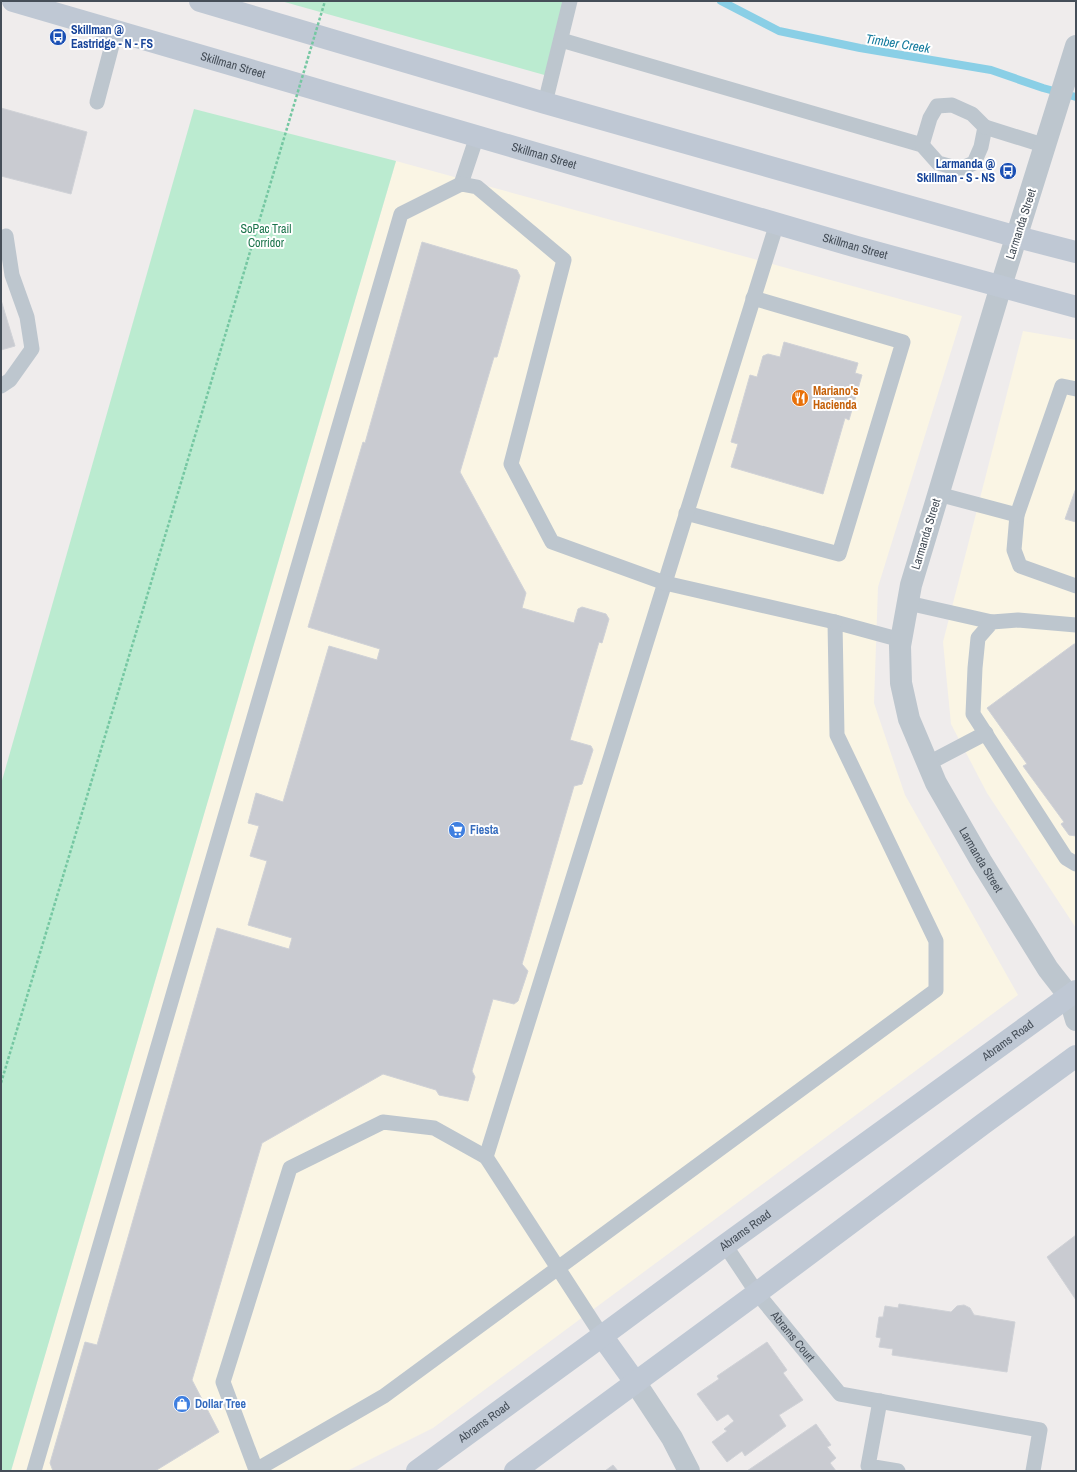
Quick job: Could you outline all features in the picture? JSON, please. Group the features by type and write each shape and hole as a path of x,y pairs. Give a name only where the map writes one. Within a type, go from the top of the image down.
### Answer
{"main road":[{"name":"Skillman Street","path":"13,1 864,249 1076,307"},
{"path":"200,1 545,103 1017,237 1076,252"},
{"name":"Abrams Road","path":"416,1471 725,1245 1074,996"},
{"path":"515,1471 634,1382 758,1293 1076,1056"},
{"path":"602,1336 634,1382"}],"street":[{"name":"Larmanda Street","path":"1076,46 1001,286 911,585 900,646 903,690 909,719 927,764 936,783 981,862 1048,969 1074,996 1076,1020"},
{"path":"634,1382 672,1438 689,1471"}],"lane":[{"path":"545,103 570,1"},
{"path":"97,102 116,30"},
{"path":"561,40 922,146 938,163 960,169 974,163 981,147 985,127"},
{"path":"922,146 930,118 936,106 952,105 972,114 985,127 1044,152"},
{"path":"461,184 477,136"},
{"path":"34,1471 401,214 461,184 477,187 564,260 511,464 552,542 665,583 835,622 901,640"},
{"path":"486,1157 777,223"},
{"path":"1,386 10,380 32,348 27,317 12,275 6,236"},
{"path":"686,513 839,554 903,342 753,298"},
{"path":"1076,389 1062,386 1017,514 1014,550 1020,566 1076,586"},
{"path":"938,494 1017,514"},
{"path":"908,603 992,622 1018,620 1076,625"},
{"path":"602,1336 557,1267 486,1157 434,1128 383,1122 290,1168 223,1382 255,1470 384,1396 557,1267 936,990 936,941 837,735 835,622"},
{"path":"992,622 978,638 973,714 1066,858 1076,864"},
{"path":"927,764 986,733"},
{"name":"Abrams Court","path":"725,1245 758,1293 840,1394 1040,1430 1033,1471"},
{"path":"880,1401 868,1466 898,1471"}],"path":[{"path":"1,1083 325,1"}],"shaded area":[{"path":"396,161 962,316 878,587 874,703 905,795 1018,995 433,1428 347,1471 11,1471"},
{"path":"1023,331 1076,340 1076,928 987,793 951,724 943,642"}],"green space":[{"path":"281,1 563,1 548,76"},
{"name":"SoPac Trail Corridor","path":"194,109 396,161 11,1471 1,1471 1,784"}],"building":[{"path":"1,108 87,132 71,194 1,176"},
{"path":"422,242 517,270 520,276 497,357 494,357 460,472 526,593 522,608 574,623 578,609 582,607 606,614 609,619 602,643 599,642 570,740 591,746 593,750 582,784 574,786 522,964 528,971 518,1001 514,1004 493,999 472,1071 475,1077 468,1101 439,1095 436,1090 383,1074 262,1143 192,1380 219,1432 155,1471 53,1471 50,1463 85,1342 97,1345 217,928 289,949 292,938 248,925 267,861 250,856 259,826 248,823 256,793 283,802 329,646 377,660 380,649 308,627 363,442 365,443"},
{"path":"1,300 15,346 1,350"},
{"name":"Mariano's Hacienda","path":"784,342 858,363 855,373 862,375 849,420 845,418 823,494 731,467 738,444 731,442 750,375 757,377 763,356 768,354 780,357"},
{"path":"1076,488 1076,522 1065,519"},
{"path":"1076,644 1076,836 1069,835 1061,824 1064,822 1023,766 1027,764 987,708"},
{"path":"1076,1235 1076,1300 1047,1257"},
{"path":"899,1304 951,1312 957,1306 964,1305 970,1308 974,1315 1015,1322 1007,1372 892,1355 893,1349 879,1347 881,1338 876,1337 879,1317 883,1317 885,1306 898,1308"},
{"path":"767,1342 787,1370 783,1373 803,1400 779,1415 786,1426 745,1456 742,1451 727,1462 712,1442 727,1431 724,1429 734,1421 728,1414 717,1421 697,1394 719,1379 717,1376"},
{"path":"816,1424 831,1445 827,1447 836,1458 830,1463 836,1471 747,1471"},
{"path":"613,1465 618,1471 605,1471"}],"waterway":[{"name":"Timber Creek","path":"721,1 779,31 860,48 991,70 1043,88 1076,97"}],"place":[{"name":"Skillman @ Eastridge - N - FS","path":"58,37"},
{"name":"Larmanda @ Skillman - S - NS","path":"1008,171"},
{"name":"Mariano's Hacienda","path":"800,398"},
{"name":"Fiesta","path":"457,830"},
{"name":"Dollar Tree","path":"182,1404"}]}
